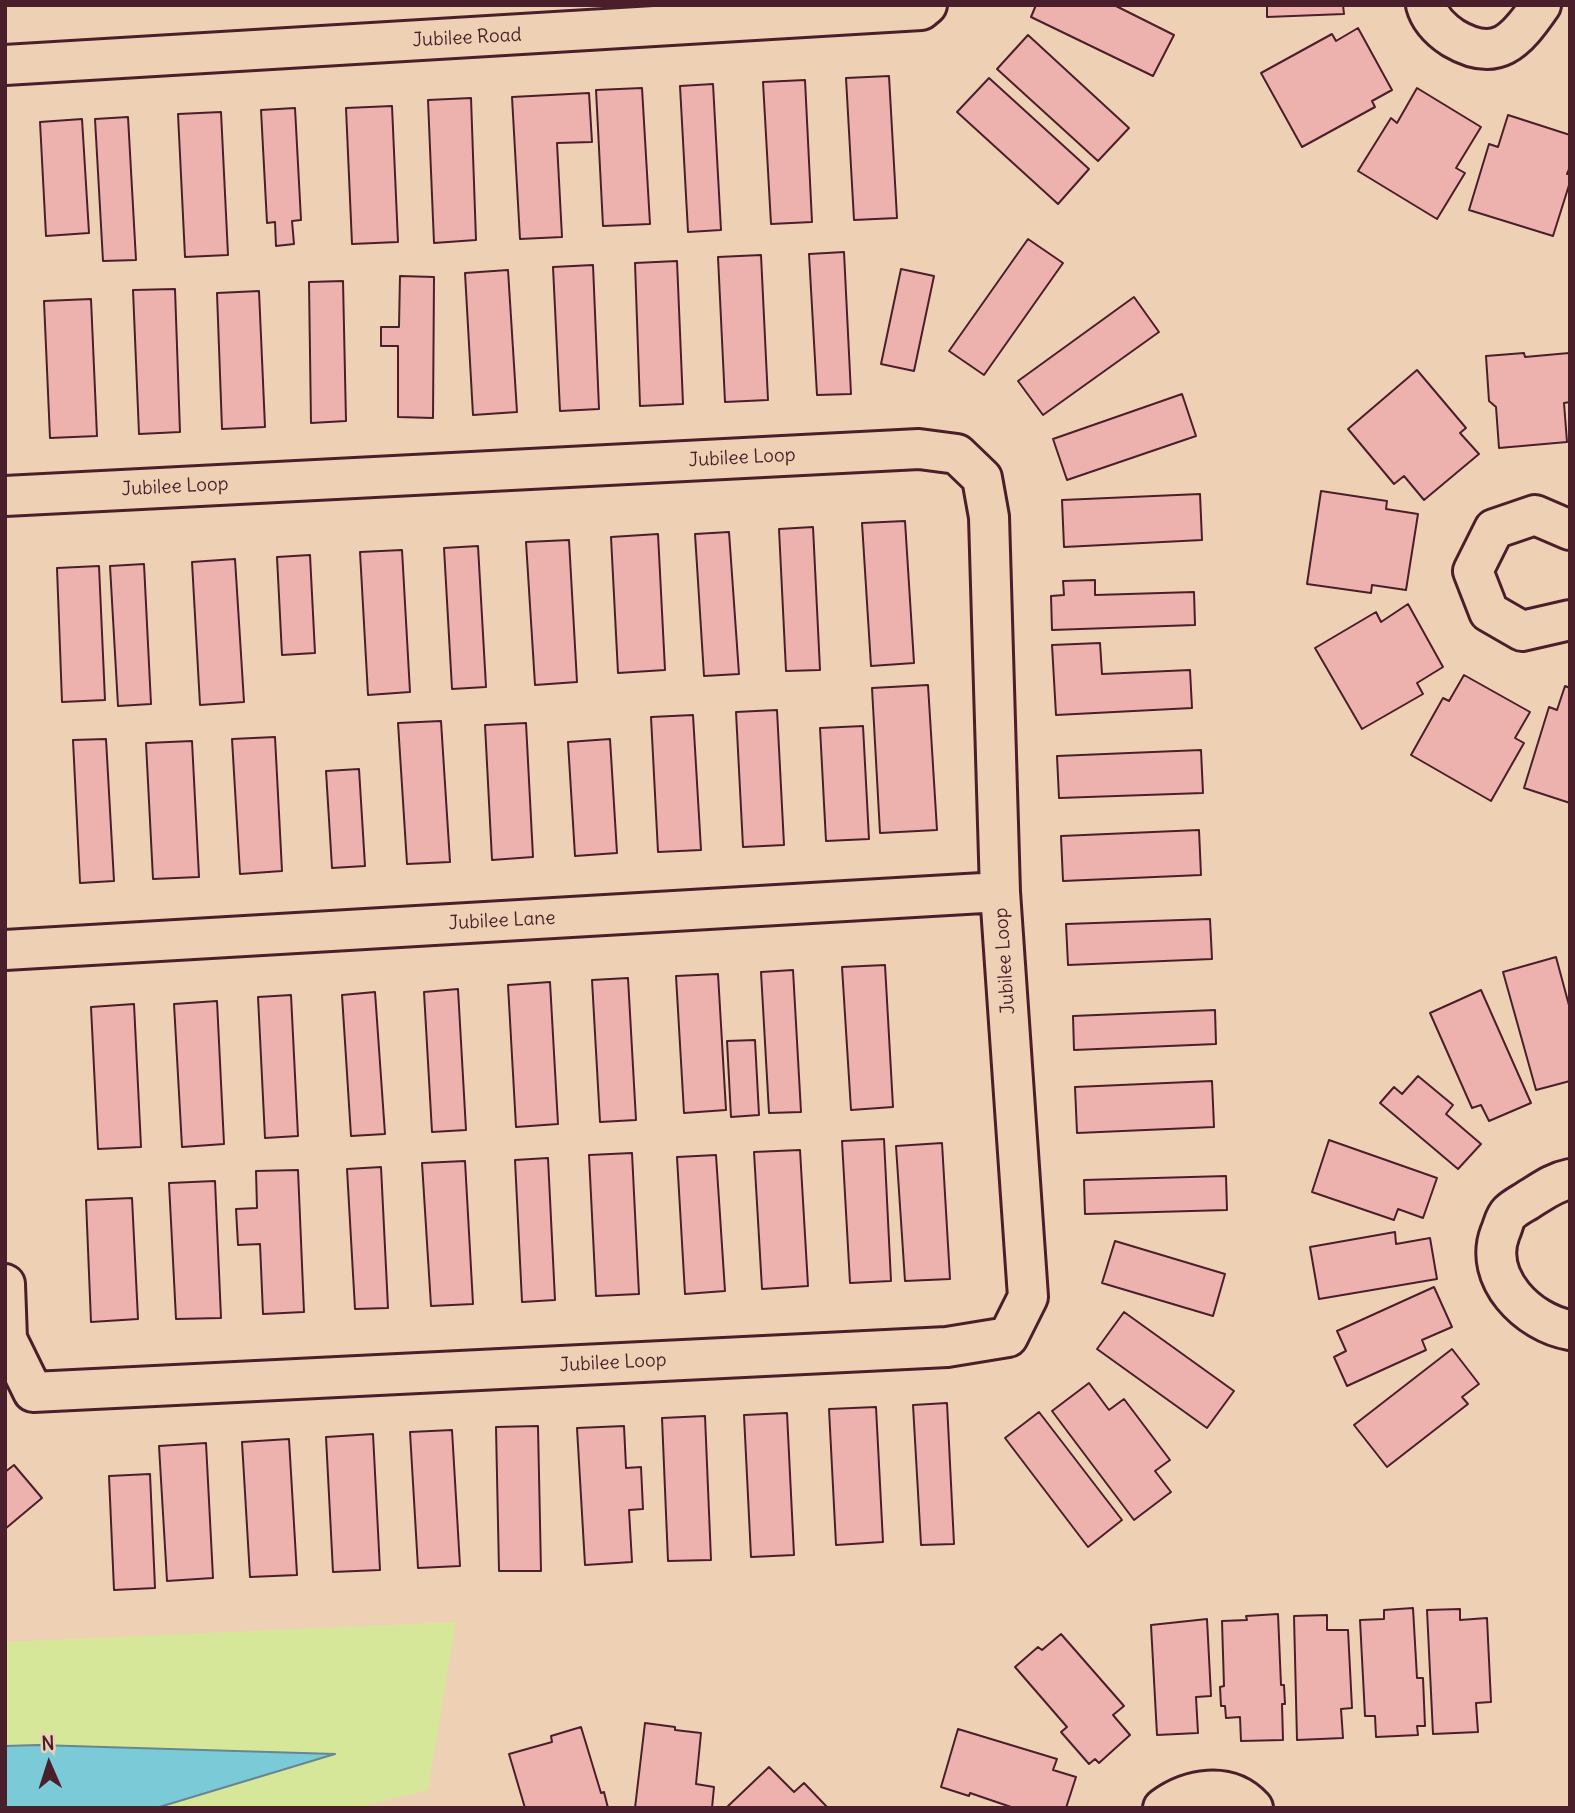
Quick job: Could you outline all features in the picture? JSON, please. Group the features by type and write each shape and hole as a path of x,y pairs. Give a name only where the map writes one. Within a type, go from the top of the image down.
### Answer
{"street":[{"name":"Jubilee Road","path":"5,65 921,10 927,5"},
{"path":"1426,5 1429,15 1444,33 1467,46 1490,51 1509,42 1525,28 1541,5"},
{"path":"1556,5 1570,13"},
{"name":"Jubilee Loop","path":"5,496 919,449 957,454 982,478 989,517 1000,892 1028,1297 1008,1337 947,1347 33,1392 7,1339 5,1284"},
{"path":"1570,530 1535,515 1494,529 1473,571 1489,612 1522,631 1570,620"},
{"name":"Jubilee Lane","path":"5,950 1000,892"},
{"path":"1570,1180 1558,1181 1507,1214 1497,1241 1497,1269 1511,1295 1554,1327 1570,1330"},
{"path":"1163,1808 1183,1795 1205,1790 1228,1793 1252,1808"}],"green space":[{"path":"456,1622 428,1790 356,1808 5,1808 5,1642"}],"water":[{"path":"5,1746 335,1754 156,1808 5,1808"}],"building":[{"path":"1036,5 1114,5 1174,35 1153,76 1031,17"},
{"path":"1267,5 1343,5 1344,14 1267,17"},
{"path":"1358,28 1392,90 1372,101 1375,107 1302,147 1261,73 1332,34 1336,41"},
{"path":"1028,35 1129,128 1098,161 997,69"},
{"path":"889,76 897,218 854,220 846,78"},
{"path":"989,78 1089,169 1058,204 957,112"},
{"path":"805,80 812,222 771,224 763,82"},
{"path":"713,84 721,230 688,232 680,86"},
{"path":"642,88 650,224 603,226 596,90"},
{"path":"1417,88 1481,127 1456,168 1465,173 1437,219 1358,171 1391,118 1397,123"},
{"path":"589,93 592,142 557,143 562,237 520,239 512,97"},
{"path":"471,98 476,240 434,243 428,100"},
{"path":"392,106 398,242 352,244 346,108"},
{"path":"295,108 301,220 292,221 294,244 276,246 275,222 267,223 261,110"},
{"path":"221,112 228,255 185,257 178,114"},
{"path":"1508,115 1570,135 1570,167 1567,174 1570,174 1570,182 1553,236 1469,210 1489,144 1498,147"},
{"path":"128,117 136,260 103,261 95,119"},
{"path":"82,119 89,233 46,236 40,122"},
{"path":"1028,239 1063,263 984,375 949,351"},
{"path":"844,252 851,394 817,395 809,254"},
{"path":"761,255 768,400 725,402 718,257"},
{"path":"677,261 683,404 640,406 635,263"},
{"path":"593,265 599,409 560,411 553,267"},
{"path":"901,269 934,276 914,371 881,364"},
{"path":"508,270 517,412 473,415 465,273"},
{"path":"400,276 434,277 433,418 398,417 398,346 381,346 381,327 399,327"},
{"path":"343,281 346,421 311,423 309,282"},
{"path":"175,289 180,432 139,434 133,290"},
{"path":"259,291 265,427 222,429 217,293"},
{"path":"1134,297 1159,332 1043,415 1018,381"},
{"path":"91,299 97,436 50,438 44,301"},
{"path":"1524,353 1525,357 1569,353 1570,402 1564,403 1567,442 1499,448 1496,407 1489,401 1486,356"},
{"path":"1417,370 1466,428 1460,433 1479,454 1424,500 1404,476 1394,484 1348,429"},
{"path":"1182,394 1196,436 1067,480 1053,439"},
{"path":"1321,491 1387,501 1386,509 1418,514 1406,590 1372,585 1371,593 1307,584"},
{"path":"1200,494 1202,540 1064,547 1062,500"},
{"path":"905,521 914,663 871,666 862,523"},
{"path":"813,527 820,670 786,671 779,529"},
{"path":"729,532 739,674 704,676 695,534"},
{"path":"658,534 665,670 618,673 611,537"},
{"path":"569,540 577,682 535,685 526,542"},
{"path":"478,546 486,687 452,689 444,548"},
{"path":"402,550 410,692 368,695 360,552"},
{"path":"310,555 315,653 282,655 277,557"},
{"path":"235,559 244,702 200,705 192,562"},
{"path":"144,564 151,704 118,706 110,566"},
{"path":"99,566 105,700 62,702 57,568"},
{"path":"1095,580 1095,595 1194,592 1195,625 1052,630 1051,596 1064,595 1063,581"},
{"path":"1408,604 1443,667 1417,683 1423,694 1362,729 1315,648 1376,612 1381,622"},
{"path":"1100,643 1102,674 1190,670 1192,708 1056,715 1052,645"},
{"path":"1464,675 1530,712 1515,738 1524,743 1491,801 1411,755 1443,698 1449,701"},
{"path":"928,685 937,830 880,833 872,688"},
{"path":"1565,686 1570,688 1570,803 1524,788 1549,707 1557,710"},
{"path":"777,710 784,845 743,847 736,712"},
{"path":"693,715 701,850 658,852 651,717"},
{"path":"441,721 450,862 407,864 398,723"},
{"path":"526,723 533,857 492,860 485,725"},
{"path":"863,726 869,839 826,841 820,728"},
{"path":"275,737 282,871 240,874 232,739"},
{"path":"106,739 114,881 80,883 73,740"},
{"path":"610,739 617,853 575,856 568,742"},
{"path":"192,741 199,877 153,879 146,743"},
{"path":"1201,750 1203,793 1059,798 1057,756"},
{"path":"359,769 365,866 332,868 326,771"},
{"path":"1199,830 1201,875 1063,881 1061,836"},
{"path":"1210,919 1212,959 1068,965 1066,924"},
{"path":"1556,957 1570,1009 1570,1081 1536,1090 1503,972"},
{"path":"885,965 893,1107 851,1110 842,967"},
{"path":"793,970 801,1112 769,1113 761,972"},
{"path":"718,974 726,1110 684,1113 676,976"},
{"path":"628,978 636,1120 600,1122 592,980"},
{"path":"550,982 558,1124 516,1127 508,985"},
{"path":"458,989 466,1130 432,1132 424,992"},
{"path":"1481,990 1531,1103 1489,1121 1481,1105 1472,1108 1430,1013"},
{"path":"375,992 385,1134 351,1136 342,995"},
{"path":"291,995 298,1136 265,1138 258,997"},
{"path":"217,1001 224,1144 182,1147 174,1004"},
{"path":"134,1004 141,1147 98,1149 91,1007"},
{"path":"1215,1010 1216,1044 1074,1050 1073,1016"},
{"path":"755,1040 759,1115 731,1117 727,1041"},
{"path":"1418,1076 1453,1105 1446,1114 1481,1144 1458,1169 1380,1103 1394,1087 1402,1094"},
{"path":"1212,1081 1214,1127 1077,1133 1075,1087"},
{"path":"884,1139 891,1281 850,1283 842,1141"},
{"path":"1329,1140 1437,1178 1423,1218 1398,1209 1394,1220 1312,1192"},
{"path":"942,1143 950,1279 905,1281 896,1146"},
{"path":"800,1150 808,1286 762,1289 754,1152"},
{"path":"632,1153 639,1294 596,1296 589,1155"},
{"path":"716,1155 725,1291 685,1294 677,1157"},
{"path":"548,1158 555,1300 522,1302 515,1160"},
{"path":"465,1161 473,1304 431,1306 422,1163"},
{"path":"381,1167 388,1308 355,1309 347,1169"},
{"path":"298,1170 304,1312 263,1314 260,1244 238,1245 236,1209 257,1208 256,1171"},
{"path":"1226,1176 1227,1210 1085,1214 1084,1180"},
{"path":"215,1181 221,1318 176,1319 169,1183"},
{"path":"132,1198 138,1319 91,1322 86,1200"},
{"path":"1395,1232 1396,1244 1430,1238 1437,1279 1319,1299 1310,1247"},
{"path":"1115,1241 1225,1274 1213,1316 1102,1283"},
{"path":"1434,1287 1452,1327 1422,1340 1426,1350 1347,1386 1334,1357 1346,1351 1337,1331"},
{"path":"1124,1312 1234,1391 1207,1428 1097,1349"},
{"path":"1452,1349 1479,1384 1462,1397 1468,1404 1387,1467 1354,1425"},
{"path":"1089,1383 1109,1410 1124,1399 1170,1460 1155,1471 1171,1492 1134,1520 1052,1411"},
{"path":"947,1403 954,1544 921,1545 913,1405"},
{"path":"876,1407 883,1542 836,1545 829,1409"},
{"path":"1039,1412 1122,1520 1088,1547 1005,1438"},
{"path":"787,1413 794,1555 751,1557 744,1415"},
{"path":"705,1416 711,1560 668,1561 662,1418"},
{"path":"538,1426 541,1571 499,1571 496,1427"},
{"path":"624,1426 626,1468 641,1467 643,1509 629,1510 632,1562 585,1565 577,1428"},
{"path":"452,1430 460,1566 418,1568 410,1432"},
{"path":"373,1434 380,1570 333,1572 326,1437"},
{"path":"289,1439 297,1575 250,1577 242,1442"},
{"path":"206,1443 213,1578 167,1581 159,1446"},
{"path":"14,1465 42,1498 5,1529 5,1472"},
{"path":"150,1474 155,1588 114,1590 109,1476"},
{"path":"1413,1608 1417,1678 1423,1678 1425,1726 1417,1726 1418,1735 1376,1737 1375,1716 1365,1716 1360,1620 1384,1619 1384,1610"},
{"path":"1460,1609 1460,1620 1487,1618 1491,1702 1476,1703 1478,1732 1433,1734 1427,1610"},
{"path":"1278,1614 1281,1685 1284,1685 1285,1704 1282,1704 1283,1740 1241,1741 1240,1717 1226,1718 1225,1706 1221,1706 1220,1687 1224,1686 1222,1621 1247,1620 1246,1616"},
{"path":"1327,1615 1327,1630 1348,1630 1352,1708 1341,1709 1343,1738 1297,1740 1294,1616"},
{"path":"1207,1619 1211,1696 1196,1697 1198,1733 1157,1735 1151,1625"},
{"path":"1061,1634 1124,1706 1113,1715 1130,1735 1099,1763 1095,1759 1089,1764 1061,1732 1067,1727 1015,1667 1038,1647 1042,1650"},
{"path":"645,1723 701,1733 696,1784 714,1787 712,1808 635,1808"},
{"path":"581,1727 608,1808 525,1808 509,1754 552,1742 551,1736"},
{"path":"958,1729 1057,1759 1053,1770 1076,1777 1066,1808 1014,1808 970,1793 969,1796 941,1787"},
{"path":"769,1767 794,1792 804,1783 828,1808 726,1808"}]}
